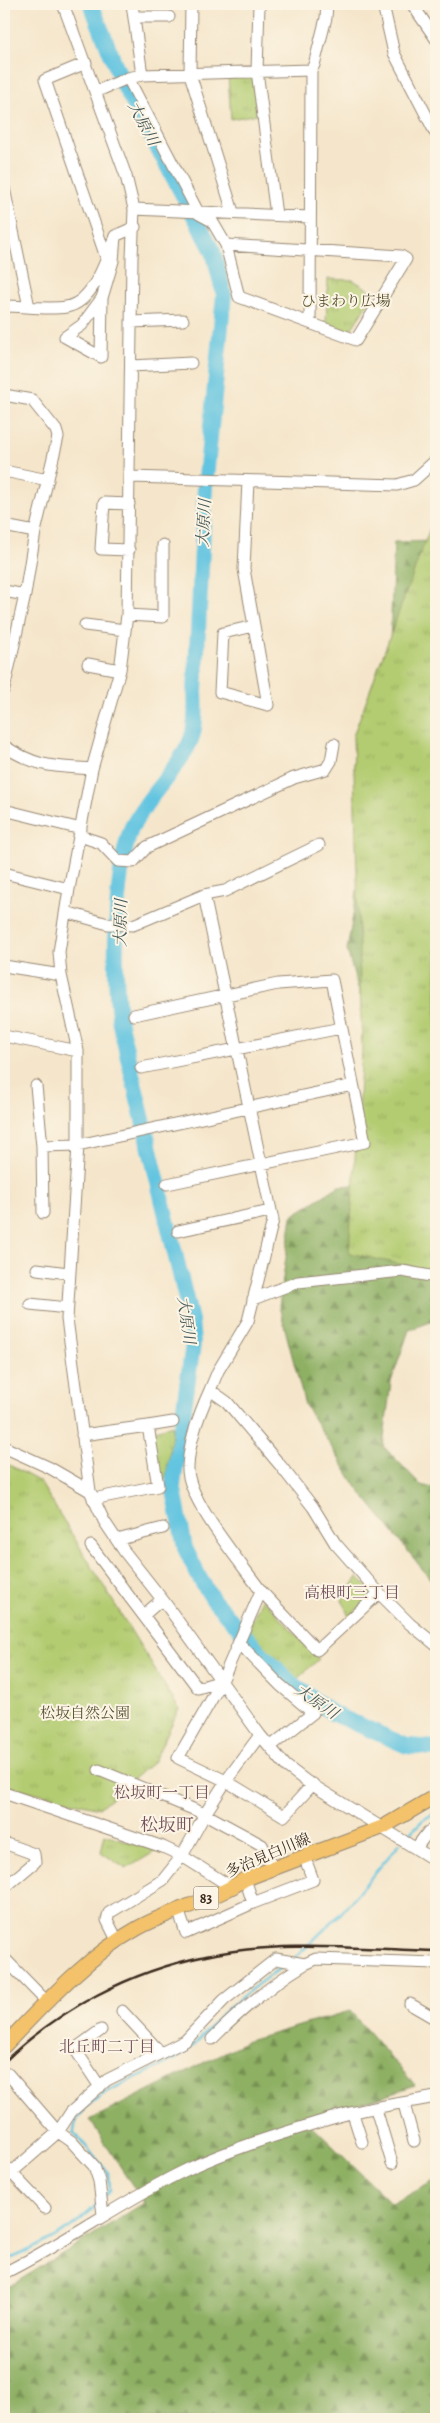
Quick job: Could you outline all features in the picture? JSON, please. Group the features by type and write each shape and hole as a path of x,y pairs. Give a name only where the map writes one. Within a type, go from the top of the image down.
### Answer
{"main road":[{"name":"多治見白川線","path":"4,2046 46,2001 96,1955 117,1940 178,1909 233,1888 245,1879 383,1827 436,1796"}],"street":[{"path":"63,4 126,176 134,209 135,226 131,322 131,477 127,615 120,670 92,769 69,889 60,952 62,975 78,1051 78,1145 66,1308 68,1340 92,1495 104,1521 116,1540 162,1599 260,1735 286,1766 436,1861"},
{"path":"132,4 142,75"},
{"path":"190,4 190,74 233,212"},
{"path":"259,4 257,71 276,216"},
{"path":"310,322 311,70 314,66 326,18 327,4"},
{"path":"385,4 384,9 394,53 436,134"},
{"path":"412,4 436,39"},
{"path":"134,17 169,17"},
{"path":"86,63 45,80 107,260"},
{"path":"95,92 128,78 142,75 311,70"},
{"path":"128,78 199,214 212,221 226,245 239,296 356,340 406,259 401,256 226,245"},
{"path":"4,188 29,307"},
{"path":"134,209 199,214 233,212 310,217"},
{"path":"4,306 65,308 80,302 89,294 107,260 115,236 135,226"},
{"path":"102,298 82,325 65,337 101,357 102,298 113,261 115,236"},
{"path":"131,322 183,320"},
{"path":"131,366 190,364"},
{"path":"4,395 32,400 56,430 58,437 35,532 25,595 8,657 4,689"},
{"path":"131,477 397,485 414,480 436,460"},
{"path":"4,470 48,480"},
{"path":"248,481 244,569 268,704 220,692 223,633 254,626"},
{"path":"129,504 104,503 101,549 129,550"},
{"path":"4,526 35,532"},
{"path":"127,615 163,617 163,545"},
{"path":"4,591 25,595"},
{"path":"85,625 125,630"},
{"path":"88,664 120,670"},
{"path":"4,810 80,832 101,843 118,861 133,862 147,846 294,778 326,769 331,761 334,744"},
{"path":"4,746 25,760 42,765 92,769"},
{"path":"66,912 108,924 133,925 204,895 225,891 319,846"},
{"path":"4,873 69,889"},
{"path":"204,895 227,996 248,1108 273,1220 248,1321 218,1371 197,1419 188,1468 195,1498 261,1591 317,1650 379,1593"},
{"path":"4,966 62,975"},
{"path":"134,1015 278,984 332,980 365,1142 167,1184"},
{"path":"141,1068 341,1028"},
{"path":"4,1036 78,1051"},
{"path":"42,1146 78,1145 353,1085"},
{"path":"36,1086 42,1146 43,1213"},
{"path":"178,1231 270,1212"},
{"path":"37,1269 68,1274"},
{"path":"253,1299 298,1282 402,1271 436,1277"},
{"path":"30,1304 66,1308"},
{"path":"210,1390 227,1402 280,1465 313,1507 335,1543 379,1593 410,1624 436,1644"},
{"path":"82,1435 173,1422"},
{"path":"4,1447 50,1468 92,1495 158,1486 148,1426"},
{"path":"116,1540 163,1528"},
{"path":"91,1546 198,1688 222,1681"},
{"path":"261,1591 222,1681 178,1758 226,1781 284,1816 313,1784"},
{"path":"144,1615 162,1599"},
{"path":"239,1644 280,1685 313,1713 270,1747"},
{"path":"117,1940 107,1920 109,1913 163,1880 182,1856 204,1814 226,1781 260,1735"},
{"path":"100,1770 204,1814 262,1845 272,1869"},
{"path":"4,1793 182,1856 233,1888"},
{"path":"414,1847 428,1832 436,1828"},
{"path":"4,1843 34,1854 35,1859 35,1862 4,1888"},
{"path":"178,1909 186,1933 253,1903 313,1880 304,1856"},
{"path":"245,1879 253,1903"},
{"path":"4,1958 46,2001"},
{"path":"45,2208 6,2172 58,2132 71,2112 107,2080 185,2041 224,2000 276,1959 305,1964"},
{"path":"212,2039 244,2007 273,1983 316,1959 436,1963"},
{"path":"410,2004 436,2019"},
{"path":"122,2011 161,2053"},
{"path":"100,2087 75,2049 101,2030"},
{"path":"8,2074 58,2132 71,2142 94,2166 99,2181 103,2215"},
{"path":"4,2273 73,2236 103,2215 186,2170 266,2138 353,2114 436,2097"},
{"path":"404,2104 414,2141"},
{"path":"376,2109 392,2163"},
{"path":"353,2114 362,2142"}],"green space":[{"path":"228,77 253,77 258,114 231,119"},
{"name":"ひまわり広場","path":"328,279 353,280 375,293 350,331 326,323"},
{"path":"433,520 436,520 436,1272 349,1253 362,1049 353,736"},
{"path":"436,541 436,1320 409,1330 391,1382 383,1446 421,1485 436,1489 436,1586 358,1489 305,1405 279,1306 292,1216 339,1186 384,1183 397,1123 347,950 387,718 394,542"},
{"path":"173,1425 166,1478 163,1481 160,1478 151,1431"},
{"name":"松坂自然公園","path":"4,1462 40,1482 179,1709 154,1761 99,1808 4,1785"},
{"path":"358,1577 374,1594 349,1617 342,1600"},
{"path":"262,1598 319,1659 297,1679 248,1631"},
{"path":"105,1834 156,1851 126,1869 101,1852"},
{"path":"350,2011 415,2085 308,2122 392,2204 436,2180 436,2419 4,2419 4,2292 7,2288 144,2203 90,2120 245,2042"}],"waterway":[{"name":"大原川","path":"91,4 123,84 213,251 224,295 205,488 194,728 185,752 149,800 131,829 121,875 116,927 116,979 120,1024 191,1320 193,1344 173,1485 185,1548 200,1579 214,1601 291,1683 332,1713 407,1746 436,1748"},
{"path":"404,1839 423,1820 436,1812"},
{"path":"295,1958 342,1912 400,1843"},
{"path":"104,2196 110,2190 109,2174 74,2132 78,2119 87,2107 100,2096 116,2087 165,2065 184,2054 231,2006 286,1964"},
{"path":"4,2262 41,2244 77,2223 97,2204"}],"railway":[{"path":"4,2062 48,2025 72,2009 124,1982 178,1963 234,1951 263,1948 350,1947 436,1951"}],"district":[{"name":"高根町三丁目","path":"352,1592"},
{"name":"松坂町一丁目","path":"162,1792"},
{"name":"松坂町","path":"167,1825"},
{"name":"北丘町二丁目","path":"107,2046"}]}
